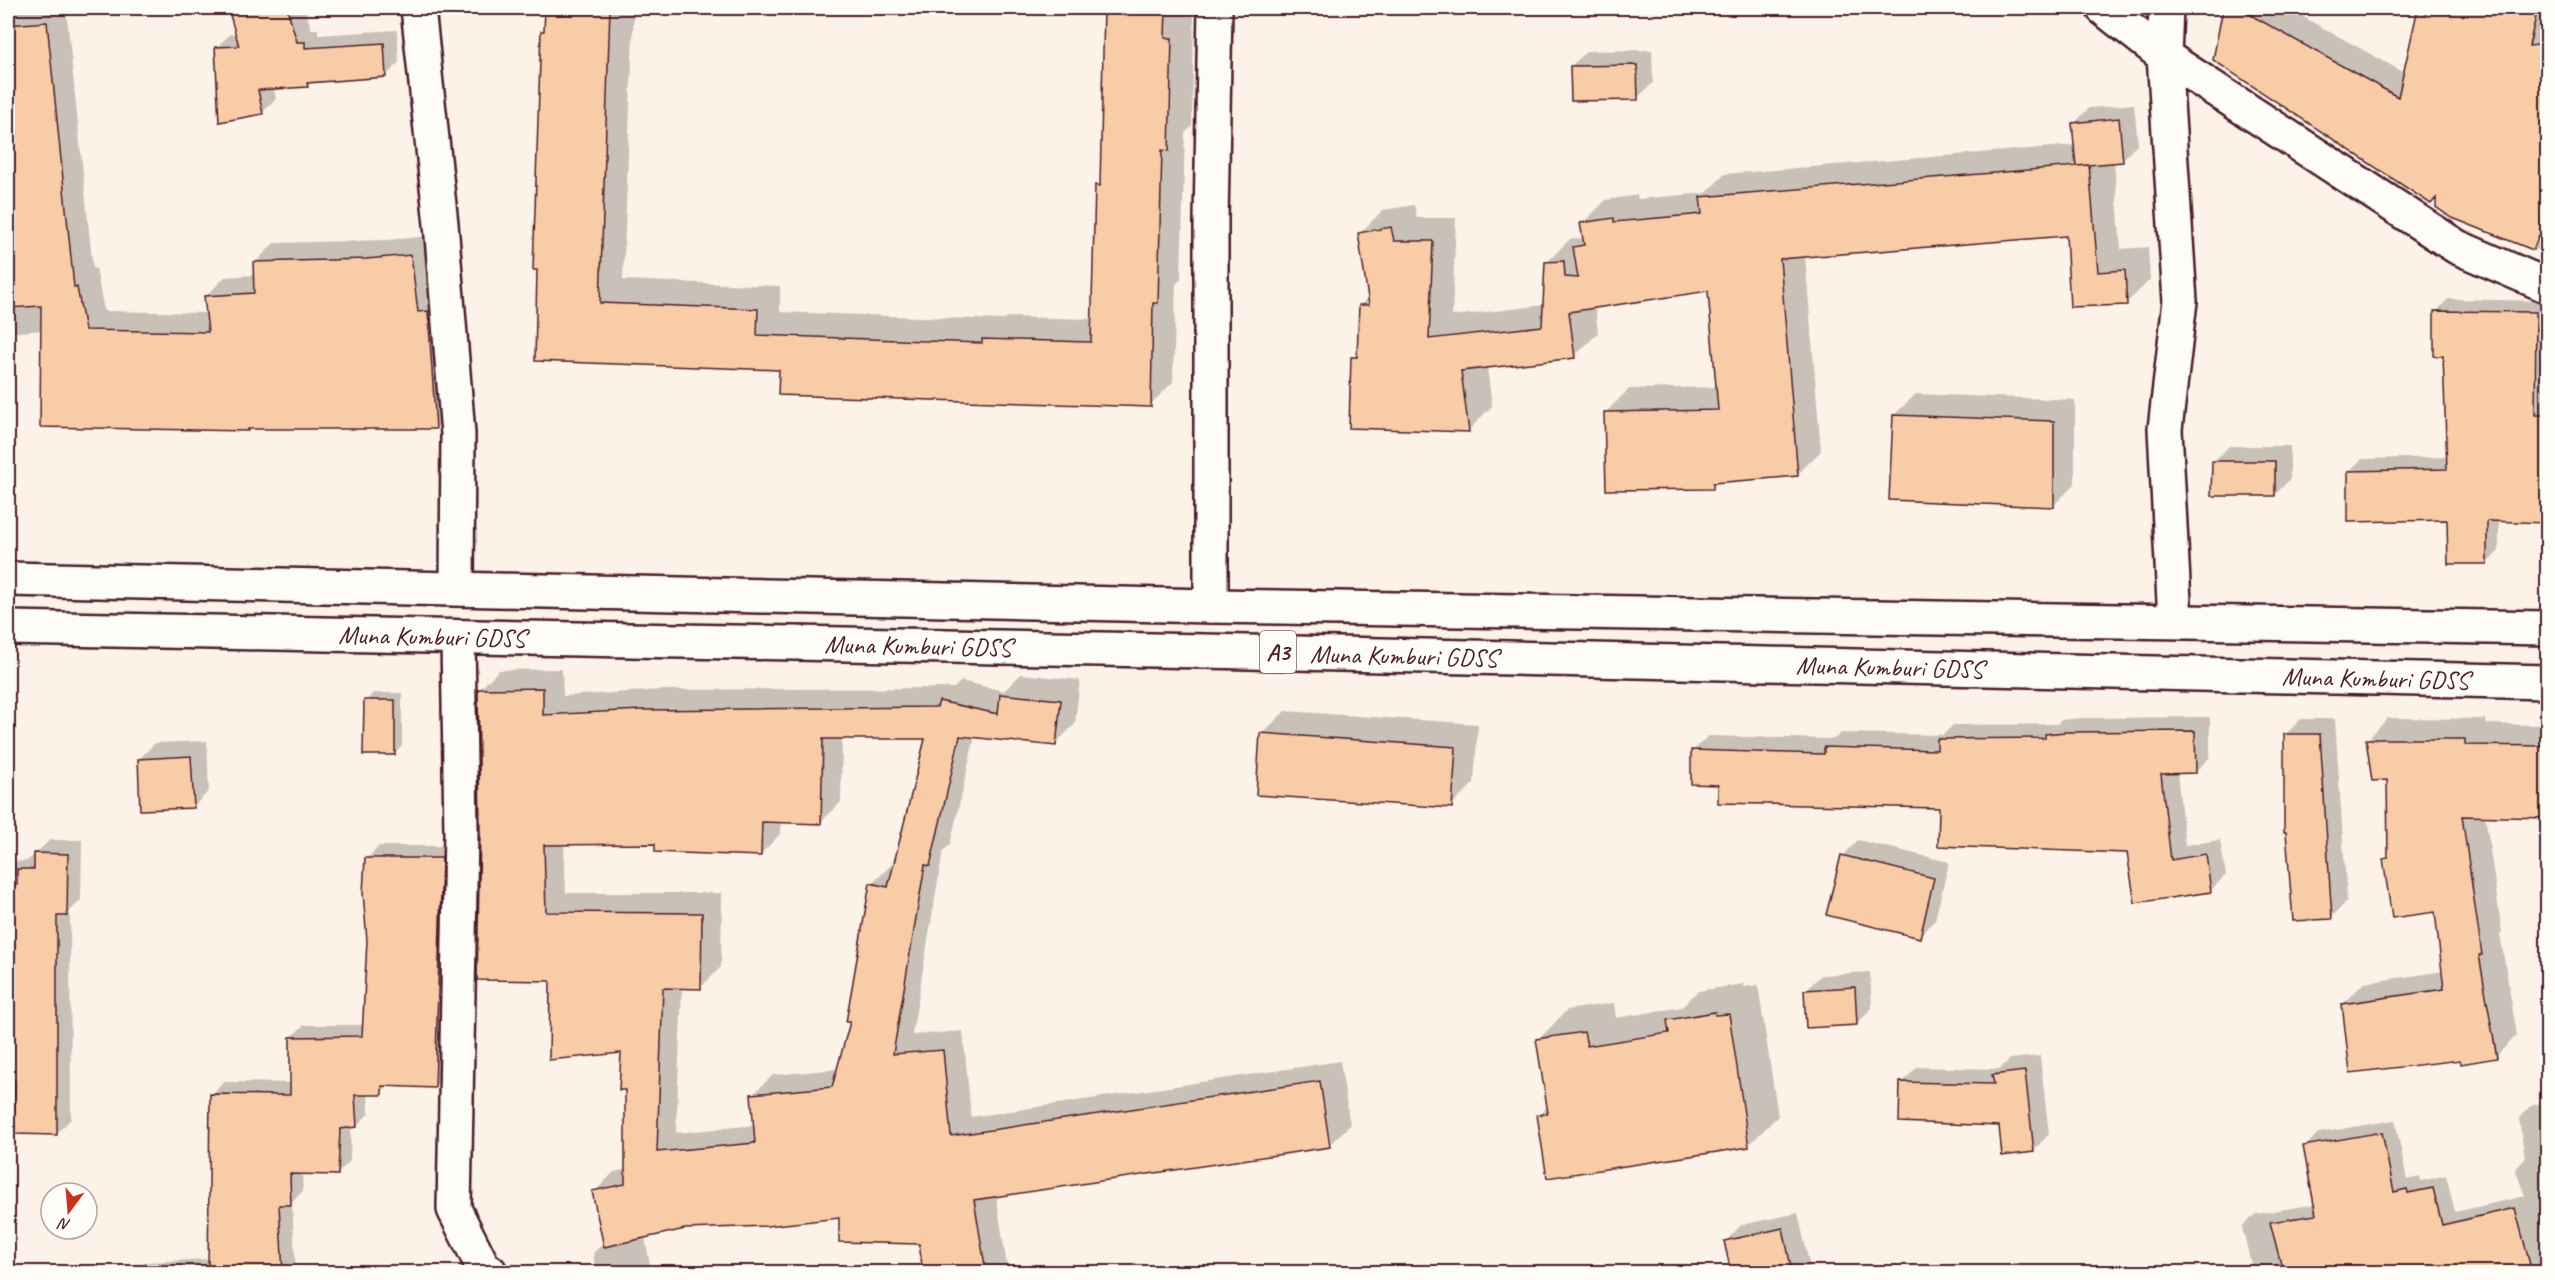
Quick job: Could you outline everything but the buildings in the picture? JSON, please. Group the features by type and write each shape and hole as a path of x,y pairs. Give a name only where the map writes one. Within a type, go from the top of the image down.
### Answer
{"main road":[{"path":"418,8 441,224 458,434 457,587"},
{"path":"1211,606 1211,220 1215,8"},
{"path":"2103,8 2164,56 2457,247 2547,286"},
{"path":"2166,8 2164,56 2180,302 2165,429 2175,621"},
{"name":"Muna Kumburi GDSS","path":"8,579 457,587 1211,606 2547,628"},
{"name":"Muna Kumburi GDSS","path":"8,628 1205,651 2547,682"},
{"path":"458,638 461,832 454,1209 483,1267 490,1272"}]}
